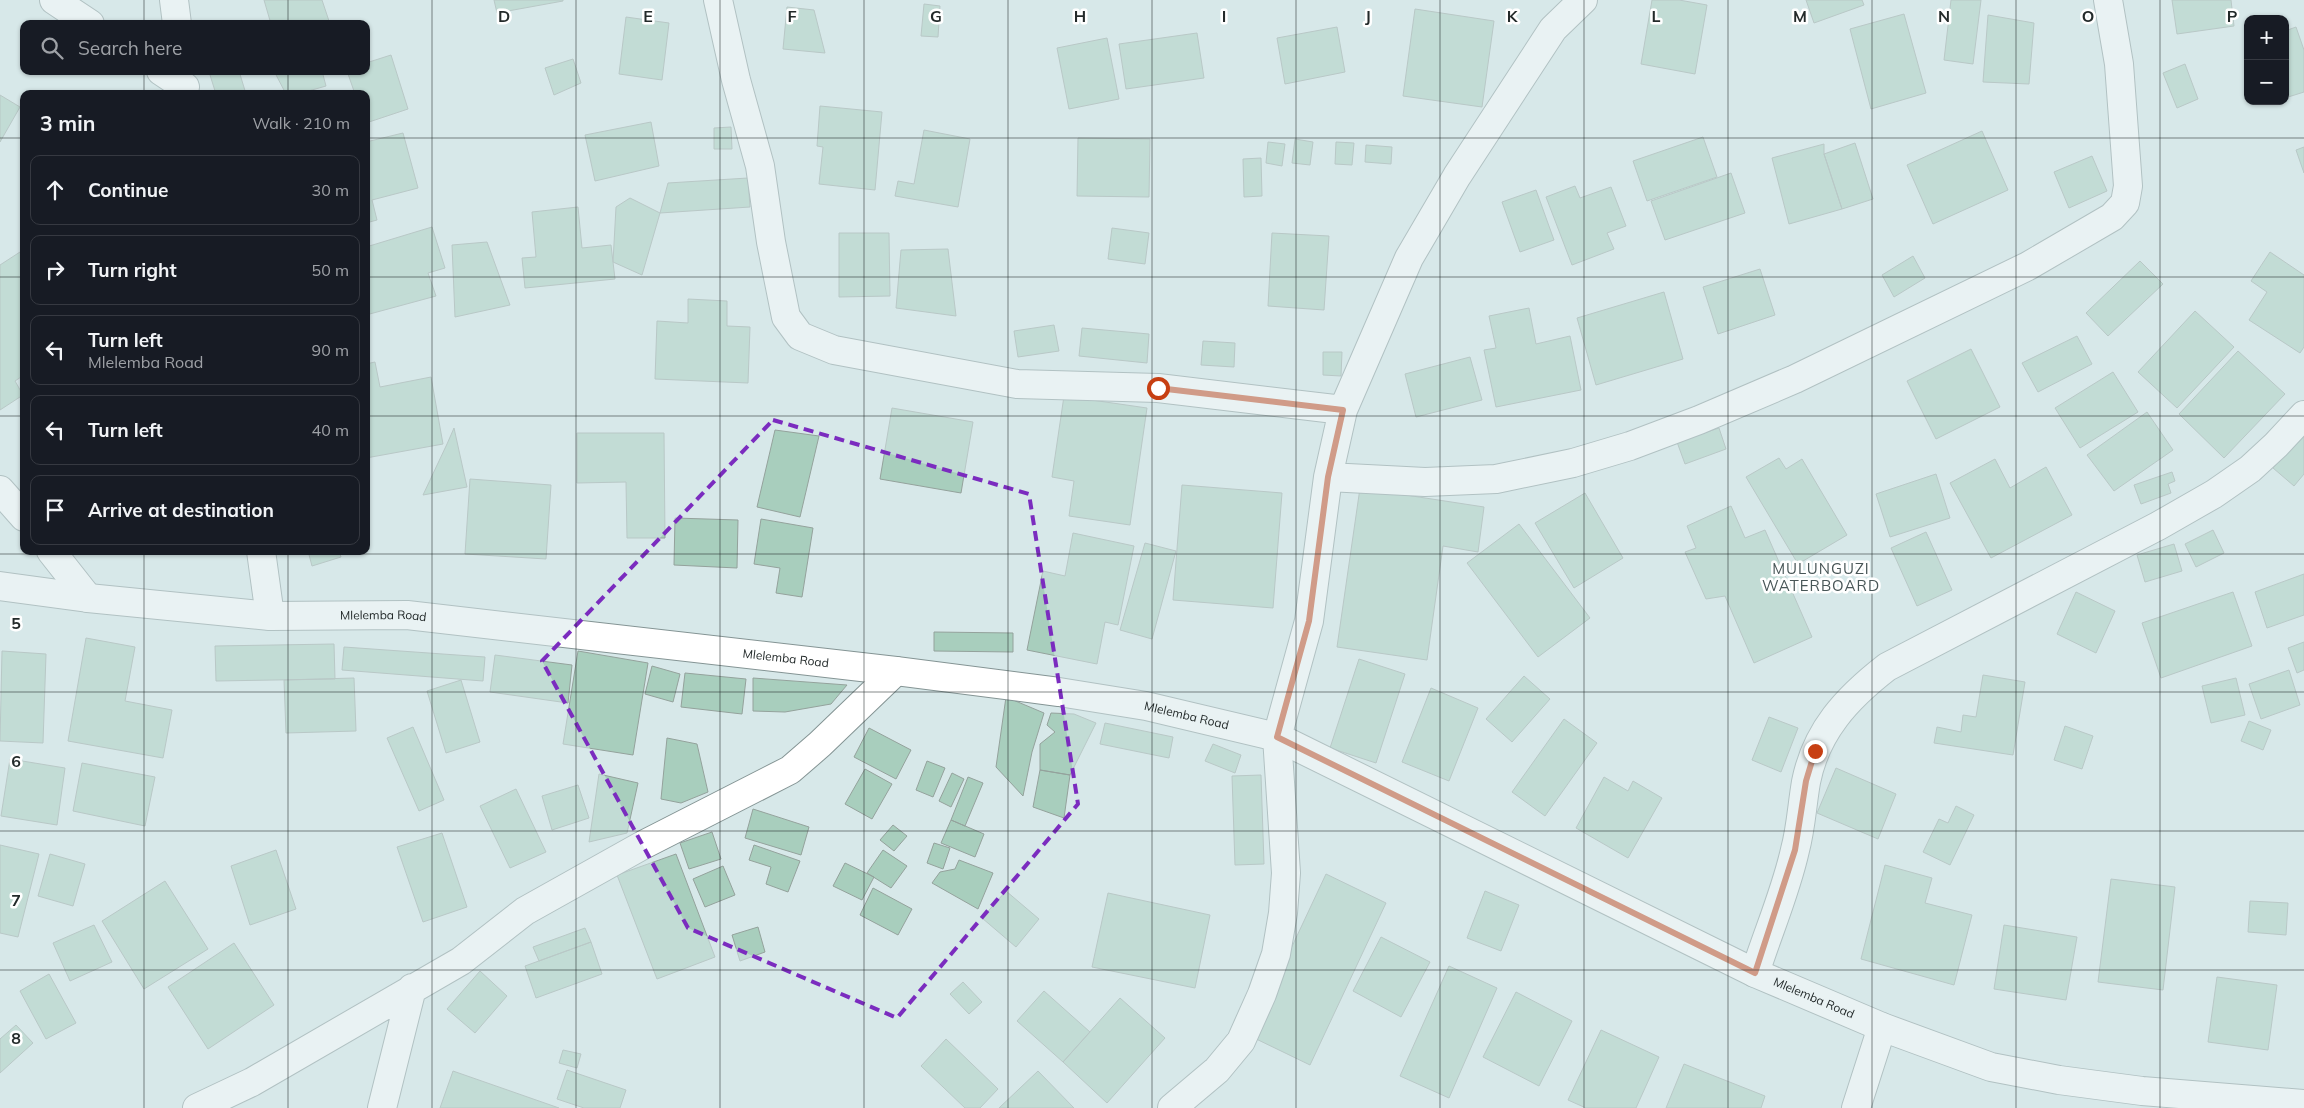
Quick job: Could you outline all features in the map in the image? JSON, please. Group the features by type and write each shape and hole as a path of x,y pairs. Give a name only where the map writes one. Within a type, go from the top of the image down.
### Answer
{"street":[{"path":"54,0 84,20"},
{"path":"174,0 176,20"},
{"path":"718,0 736,80 760,166 771,242 786,317 800,336 834,350 1017,384 1158,388 1343,410"},
{"path":"1172,1108 1217,1070 1240,1041 1262,994 1276,954 1283,913 1286,873 1277,737 1309,621 1328,477 1343,410 1410,258 1456,176 1554,29 1583,0"},
{"path":"1328,477 1425,482 1496,479 1573,463 1630,446 1699,420 1813,371 2028,266 2112,217 2125,203 2128,186 2119,64 2108,0"},
{"path":"168,75 185,84"},
{"path":"1755,973 1795,850 1806,781 1815,751 1834,717 1864,685 1887,667 2158,526 2214,494 2250,469 2304,415"},
{"path":"0,490 20,512"},
{"path":"54,555 88,598"},
{"path":"262,555 270,616"},
{"name":"Mlelemba Road","path":"0,586 88,598 270,616 406,615 896,671 1146,706 1277,737 1755,973 1882,1027 1990,1067 2059,1080 2142,1091 2304,1104"},
{"path":"197,1108 252,1082 461,961 525,911 643,845 790,770 896,671"},
{"path":"382,1108 412,988"},
{"path":"1856,1108 1882,1027"}],"highlighted area":[{"path":"773,420 1029,494 1078,804 897,1018 688,928 542,661"}],"building":[{"path":"264,0 322,0 329,20 270,20"},
{"path":"494,0 563,0 563,1 497,13"},
{"path":"1652,0 1679,0 1707,5 1695,74 1641,64"},
{"path":"1806,0 1862,0 1864,5 1814,23"},
{"path":"1951,0 1981,0 1973,64 1944,60"},
{"path":"2172,0 2231,0 2234,26 2177,34"},
{"path":"924,4 940,6 938,37 921,36"},
{"path":"787,7 814,10 825,53 783,49"},
{"path":"1415,9 1494,21 1482,107 1403,96"},
{"path":"1904,14 1926,93 1871,109 1850,29"},
{"path":"1988,15 2034,23 2029,84 1983,82"},
{"path":"626,17 669,23 662,80 619,74"},
{"path":"1337,27 1345,72 1285,84 1277,38"},
{"path":"2296,27 2304,50 2304,92 2289,97 2289,60 2289,30"},
{"path":"1197,33 1204,78 1126,89 1119,44"},
{"path":"1107,38 1119,99 1069,109 1057,48"},
{"path":"391,55 408,109 370,122 370,90 354,90 348,75 370,75 370,62"},
{"path":"573,59 581,83 554,95 545,68"},
{"path":"2185,64 2198,99 2177,108 2163,73"},
{"path":"210,75 240,75 245,90 215,90"},
{"path":"276,75 323,75 326,86 312,90 284,90"},
{"path":"0,95 20,107 0,142"},
{"path":"820,106 882,112 875,190 819,184 823,147 817,146"},
{"path":"651,122 659,166 595,181 585,135"},
{"path":"731,127 732,149 714,149 714,128"},
{"path":"924,130 970,139 958,207 895,196 898,181 914,184"},
{"path":"1982,131 2008,190 1933,224 1907,165"},
{"path":"403,133 418,188 372,200 377,220 370,222 370,141"},
{"path":"1703,137 1717,177 1647,201 1633,161"},
{"path":"1078,138 1150,139 1149,197 1077,196"},
{"path":"1295,139 1313,142 1310,165 1292,163"},
{"path":"1268,142 1285,144 1282,166 1266,163"},
{"path":"1336,142 1354,143 1352,165 1335,164"},
{"path":"1855,143 1873,199 1842,209 1824,154"},
{"path":"1824,144 1824,154 1842,209 1789,224 1772,158"},
{"path":"1366,145 1392,147 1391,164 1365,162"},
{"path":"2304,147 2304,173 2296,150"},
{"path":"2092,156 2107,191 2069,208 2054,172"},
{"path":"1261,158 1262,196 1244,197 1243,159"},
{"path":"1731,173 1745,213 1665,240 1651,201"},
{"path":"748,178 750,207 660,213 668,183"},
{"path":"1575,186 1580,198 1611,187 1626,226 1607,233 1614,249 1572,265 1546,197"},
{"path":"1536,190 1554,240 1520,252 1502,202"},
{"path":"630,198 660,213 642,275 613,262 616,207"},
{"path":"578,207 582,248 611,245 615,279 525,288 522,258 536,257 532,212"},
{"path":"432,227 445,268 428,273 436,296 370,314 370,246"},
{"path":"1112,228 1149,233 1145,264 1108,259"},
{"path":"839,233 889,233 890,296 839,297"},
{"path":"1272,233 1329,236 1324,310 1268,306"},
{"path":"487,242 510,305 455,317 452,245"},
{"path":"948,249 956,316 896,308 901,250"},
{"path":"20,252 20,378 15,381 20,390 20,397 0,410 0,265"},
{"path":"2270,252 2304,275 2304,347 2300,353 2249,320 2267,292 2251,281"},
{"path":"1913,256 1925,278 1894,297 1882,275"},
{"path":"2140,261 2163,284 2108,336 2086,313"},
{"path":"1760,269 1775,315 1718,334 1703,287"},
{"path":"1664,292 1683,359 1596,385 1577,318"},
{"path":"688,299 727,301 727,326 750,327 748,383 655,379 657,321 688,323"},
{"path":"1529,308 1536,344 1570,336 1581,390 1496,407 1484,350 1496,348 1489,316"},
{"path":"2195,311 2234,347 2177,408 2138,372"},
{"path":"1054,325 1059,351 1018,357 1014,331"},
{"path":"1082,328 1149,334 1147,363 1079,356"},
{"path":"2077,336 2092,364 2038,392 2022,363"},
{"path":"1203,341 1235,343 1234,367 1201,365"},
{"path":"1971,349 2000,407 1936,439 1907,381"},
{"path":"2238,351 2285,394 2224,458 2179,414"},
{"path":"1323,352 1342,352 1341,376 1323,375"},
{"path":"1470,357 1482,400 1416,417 1405,374"},
{"path":"375,362 380,387 431,377 443,444 370,457 370,363"},
{"path":"2113,372 2138,412 2080,448 2055,408"},
{"path":"1064,396 1147,408 1130,525 1069,516 1074,481 1052,477"},
{"path":"892,408 973,422 961,493 880,479"},
{"path":"2147,412 2173,450 2114,491 2087,455"},
{"path":"454,428 467,487 423,495 447,444"},
{"path":"1719,428 1726,449 1685,464 1677,442"},
{"path":"775,430 819,436 800,517 757,507"},
{"path":"2304,430 2304,474 2294,486 2273,468"},
{"path":"577,433 664,433 665,538 627,538 626,482 577,483"},
{"path":"1779,458 1786,469 1802,459 1847,535 1798,564 1746,477"},
{"path":"1995,459 2010,488 2046,467 2072,515 1991,558 1950,483"},
{"path":"2172,472 2175,481 2168,484 2171,493 2141,504 2134,485"},
{"path":"1936,474 1950,518 1890,537 1876,494"},
{"path":"470,479 551,485 546,559 465,554"},
{"path":"1182,485 1282,493 1273,608 1173,600"},
{"path":"1360,488 1484,507 1478,552 1443,546 1427,660 1337,647"},
{"path":"1585,493 1623,558 1574,588 1535,523"},
{"path":"1731,506 1745,538 1765,530 1812,637 1754,663 1725,596 1706,599 1685,552 1696,548 1687,526"},
{"path":"675,518 738,520 737,568 674,565"},
{"path":"761,519 813,528 802,597 776,593 780,568 754,564"},
{"path":"1519,524 1590,618 1538,657 1467,563"},
{"path":"2213,530 2224,553 2196,567 2185,544"},
{"path":"1926,532 1952,590 1917,606 1891,548"},
{"path":"1073,533 1134,546 1118,625 1105,622 1097,664 1027,650 1043,571 1065,576"},
{"path":"1145,543 1176,551 1152,639 1120,630"},
{"path":"2174,544 2182,571 2145,582 2137,555"},
{"path":"309,555 340,555 341,557 312,566"},
{"path":"2304,574 2304,615 2267,628 2255,592"},
{"path":"2076,592 2115,611 2096,653 2057,634"},
{"path":"2233,592 2252,646 2161,678 2142,623"},
{"path":"934,632 1013,633 1013,652 934,651"},
{"path":"86,638 135,647 125,701 172,710 163,758 68,741"},
{"path":"2304,642 2304,670 2297,673 2288,648"},
{"path":"334,644 335,679 216,681 215,646"},
{"path":"344,647 485,657 483,681 342,670"},
{"path":"2,651 46,654 43,743 0,741"},
{"path":"578,651 648,663 633,755 563,744"},
{"path":"495,655 572,665 568,703 490,692"},
{"path":"1359,659 1405,674 1376,763 1330,748"},
{"path":"652,666 680,674 673,702 645,694"},
{"path":"2289,670 2300,705 2261,719 2249,684"},
{"path":"685,673 746,679 742,714 681,707"},
{"path":"1983,675 2025,682 2013,755 1934,743 1937,727 1961,732 1963,715 1976,717"},
{"path":"1524,676 1550,699 1512,742 1486,719"},
{"path":"354,678 356,731 286,733 284,680"},
{"path":"753,678 847,685 831,704 785,712 753,711"},
{"path":"2236,678 2245,715 2211,723 2202,686"},
{"path":"461,680 480,742 446,753 427,691"},
{"path":"1431,688 1478,708 1449,781 1402,762"},
{"path":"1006,697 1044,713 1032,752 1023,796 996,767"},
{"path":"1051,713 1074,714 1096,723 1070,775 1040,770 1040,744 1055,732 1047,725"},
{"path":"1769,717 1798,728 1781,772 1752,760"},
{"path":"1564,719 1597,743 1545,816 1512,792"},
{"path":"2249,721 2271,730 2263,750 2241,741"},
{"path":"1105,723 1173,737 1169,758 1100,744"},
{"path":"2065,726 2093,736 2082,769 2054,760"},
{"path":"413,727 444,800 419,811 387,738"},
{"path":"869,728 911,750 896,779 854,757"},
{"path":"667,738 697,744 708,792 681,803 661,799"},
{"path":"1213,744 1241,755 1235,773 1205,761"},
{"path":"10,759 65,768 57,825 1,816"},
{"path":"927,761 945,768 933,797 916,790"},
{"path":"82,763 155,777 145,826 73,811"},
{"path":"1836,768 1896,794 1878,839 1817,813"},
{"path":"865,769 892,784 872,819 845,804"},
{"path":"1040,770 1070,775 1064,818 1033,807"},
{"path":"952,773 964,779 951,807 939,801"},
{"path":"599,774 638,783 627,833 589,842"},
{"path":"1261,775 1264,864 1235,865 1232,776"},
{"path":"968,777 983,783 965,826 951,820"},
{"path":"1604,777 1628,791 1633,781 1662,798 1628,858 1576,828"},
{"path":"578,785 589,818 552,830 542,796"},
{"path":"516,789 546,852 510,868 480,806"},
{"path":"1956,806 1974,815 1950,865 1923,852 1939,819 1948,823"},
{"path":"753,809 809,827 801,855 745,838"},
{"path":"951,820 984,834 975,857 941,843"},
{"path":"893,825 907,836 894,851 880,840"},
{"path":"712,832 721,859 689,869 680,843"},
{"path":"442,833 467,907 423,922 397,847"},
{"path":"934,843 950,848 943,869 927,863"},
{"path":"0,845 39,854 18,937 0,933"},
{"path":"754,845 800,861 788,892 766,884 771,867 749,860"},
{"path":"276,850 296,909 250,925 231,866"},
{"path":"883,850 907,866 891,888 867,873"},
{"path":"50,854 85,864 73,906 38,896"},
{"path":"676,854 715,957 657,979 617,875"},
{"path":"959,860 993,873 978,909 932,883 940,872 955,869"},
{"path":"845,863 874,877 862,900 833,886"},
{"path":"1885,865 1932,878 1925,903 1972,915 1954,985 1861,959"},
{"path":"723,866 735,895 705,907 693,879"},
{"path":"1326,874 1386,903 1310,1065 1250,1036"},
{"path":"2111,879 2175,887 2163,990 2098,982"},
{"path":"165,881 208,949 144,989 102,921"},
{"path":"873,888 912,909 898,935 860,915"},
{"path":"1006,891 1039,919 1016,947 982,918"},
{"path":"1485,891 1519,905 1501,951 1467,938"},
{"path":"1108,893 1210,915 1195,988 1092,967"},
{"path":"2250,901 2288,903 2286,935 2248,932"},
{"path":"94,925 112,962 70,981 53,943"},
{"path":"2004,925 2077,937 2066,1000 1994,989"},
{"path":"758,927 765,952 740,961 732,935"},
{"path":"585,928 591,942 539,961 533,947"},
{"path":"1381,937 1430,962 1401,1017 1353,991"},
{"path":"591,942 602,974 536,998 525,966"},
{"path":"234,943 274,1005 208,1049 168,987"},
{"path":"1449,966 1497,988 1449,1098 1400,1076"},
{"path":"480,971 507,996 475,1033 447,1009"},
{"path":"49,974 76,1023 46,1039 20,991"},
{"path":"2217,977 2277,985 2268,1050 2208,1042"},
{"path":"963,982 982,1002 969,1014 950,994"},
{"path":"1044,991 1090,1032 1063,1062 1017,1021"},
{"path":"1516,992 1572,1021 1539,1086 1483,1057"},
{"path":"1120,998 1165,1038 1107,1103 1063,1062"},
{"path":"16,1025 33,1043 0,1073 0,1039"},
{"path":"1601,1030 1659,1057 1636,1108 1586,1108 1568,1100"},
{"path":"946,1039 998,1089 980,1108 965,1108 921,1066"},
{"path":"563,1050 581,1054 577,1068 559,1063"},
{"path":"1684,1064 1765,1096 1761,1108 1666,1108"},
{"path":"567,1070 626,1090 620,1108 584,1108 557,1099"},
{"path":"453,1071 559,1108 440,1108"},
{"path":"1038,1071 1074,1108 999,1108"}],"district":[{"name":"MULUNGUZI WATERBOARD","path":"1821,578"}],"route":[{"path":"1158,388 1343,410 1328,477 1309,621 1277,737 1755,973 1795,850 1806,781 1815,751"}]}
